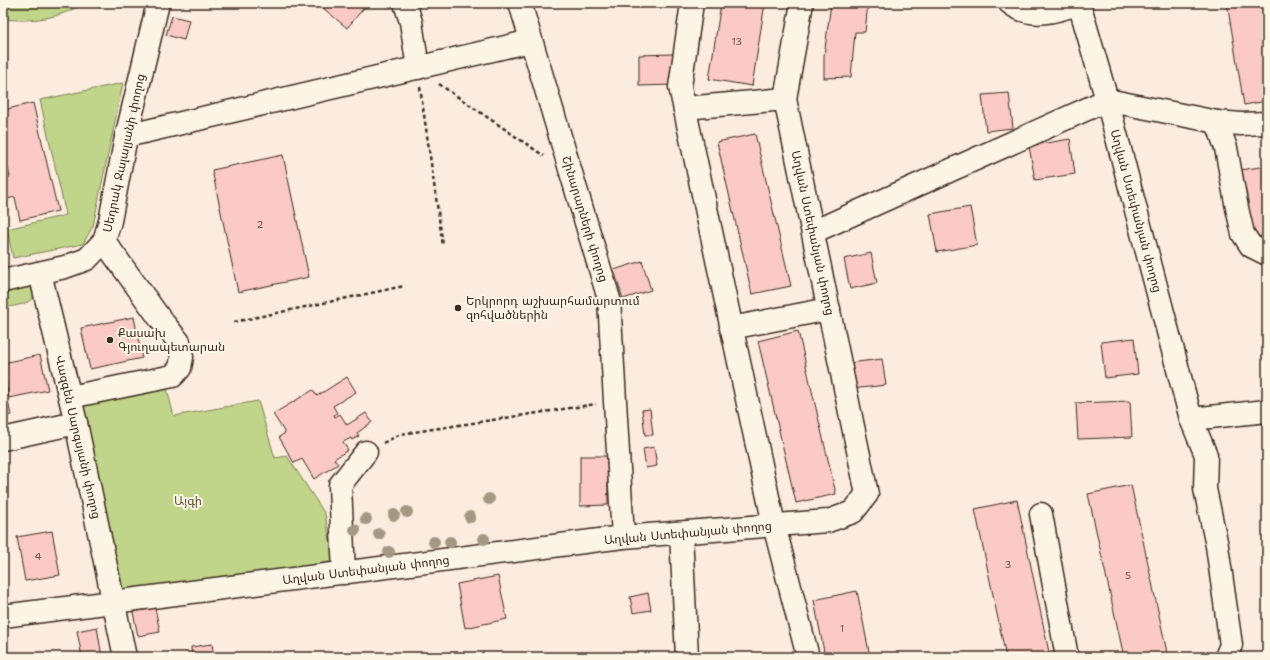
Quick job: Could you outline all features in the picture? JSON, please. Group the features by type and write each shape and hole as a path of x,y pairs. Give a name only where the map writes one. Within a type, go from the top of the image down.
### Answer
{"street":[{"name":"Սեդրակ Ջալալյանի փողոց","path":"3,281 65,267 87,259 104,241 110,221 126,136 158,3"},
{"path":"405,3 411,22 418,68"},
{"name":"Շինարարների փողոց","path":"520,3 609,299 623,537"},
{"path":"692,3 680,88 774,525 808,657"},
{"name":"Աղվան Ստեփանյան փողոց","path":"3,616 623,537 828,521 853,512 867,494 785,99 802,3"},
{"path":"1010,3 1026,12 1042,13 1056,11 1080,3"},
{"name":"Աղվան Ստեփանյան փողոց","path":"1080,3 1191,419 1206,455 1205,489 1218,546 1231,645 1226,657"},
{"path":"126,136 531,41"},
{"path":"685,108 785,99"},
{"path":"813,232 1107,100 1217,122 1241,124 1267,123"},
{"path":"1217,122 1226,148 1243,234 1251,246 1267,253"},
{"path":"70,397 173,376 180,368 182,357 179,342 161,320 104,241"},
{"name":"Վազգեն Սարգսյանի փողոց","path":"40,273 76,423 125,657"},
{"path":"732,328 829,309"},
{"path":"1191,419 1267,411"},
{"path":"3,438 76,423"},
{"path":"344,573 340,485 366,452"},
{"path":"1041,514 1067,657"},
{"path":"681,533 687,657"}],"path":[{"path":"418,68 546,158"},
{"path":"418,68 443,246"},
{"path":"234,322 404,286"},
{"path":"366,452 401,434 602,403 616,420"}],"green space":[{"path":"3,3 84,3 65,13 55,16 14,20 3,19"},
{"path":"123,83 93,226 83,244 13,258 7,229 66,215 40,100"},
{"path":"29,286 32,288 35,295 33,298 25,303 3,308 3,291"},
{"name":"Այգի","path":"165,382 174,416 258,401 275,458 287,456 325,514 334,561 118,603 79,400"}],"building":[{"path":"317,3 368,3 347,28"},
{"path":"721,3 765,3 752,86 709,79"},
{"path":"831,3 868,3 865,32 855,32 851,77 824,78 824,56"},
{"path":"1227,3 1267,3 1267,101 1244,105"},
{"path":"172,16 189,20 184,40 166,35"},
{"path":"673,54 674,85 639,86 639,55"},
{"path":"1009,93 1013,128 986,131 982,95"},
{"path":"33,103 58,211 20,220 15,197 3,200 3,178 10,177 3,148 3,110"},
{"path":"755,134 791,286 752,294 717,142"},
{"path":"1070,139 1075,174 1035,180 1029,146"},
{"path":"283,155 309,277 238,292 212,170"},
{"path":"1267,166 1267,235 1250,238 1240,170"},
{"path":"970,207 977,245 937,252 930,214"},
{"path":"871,253 877,283 850,289 844,259"},
{"path":"642,261 651,290 623,299 614,270"},
{"path":"134,317 142,358 90,369 81,328"},
{"path":"798,331 836,494 796,503 758,341"},
{"path":"1134,338 1138,374 1105,378 1101,342"},
{"path":"40,355 48,390 9,398 3,363"},
{"path":"882,359 886,385 852,389 849,363"},
{"path":"347,377 356,392 333,406 337,413 334,415 335,417 340,414 347,425 366,413 372,422 357,433 359,436 352,440 351,438 343,442 348,450 334,459 338,464 314,479 302,459 294,463 279,437 285,433 273,414 313,390 317,396"},
{"path":"3,380 11,415 3,417"},
{"path":"1130,401 1132,437 1078,439 1076,403"},
{"path":"650,409 653,435 645,435 642,410"},
{"path":"654,447 657,466 646,468 643,449"},
{"path":"580,456 608,456 608,505 580,506"},
{"path":"1131,485 1168,657 1124,657 1088,494"},
{"path":"1017,500 1050,657 1006,657 975,509"},
{"path":"52,531 60,575 25,581 17,537"},
{"path":"498,576 507,619 465,628 457,584"},
{"path":"857,591 870,657 825,657 814,600"},
{"path":"648,593 651,610 633,613 630,597"},
{"path":"155,608 160,632 138,636 133,612"},
{"path":"97,627 102,657 82,657 77,631"},
{"path":"212,644 214,657 192,657 191,647"}],"place":[{"name":"Երկրորդ աշխարհամարտում զոհվածներին","path":"458,308"},
{"name":"Քասախ Գյուղապետարան","path":"110,340"}]}
